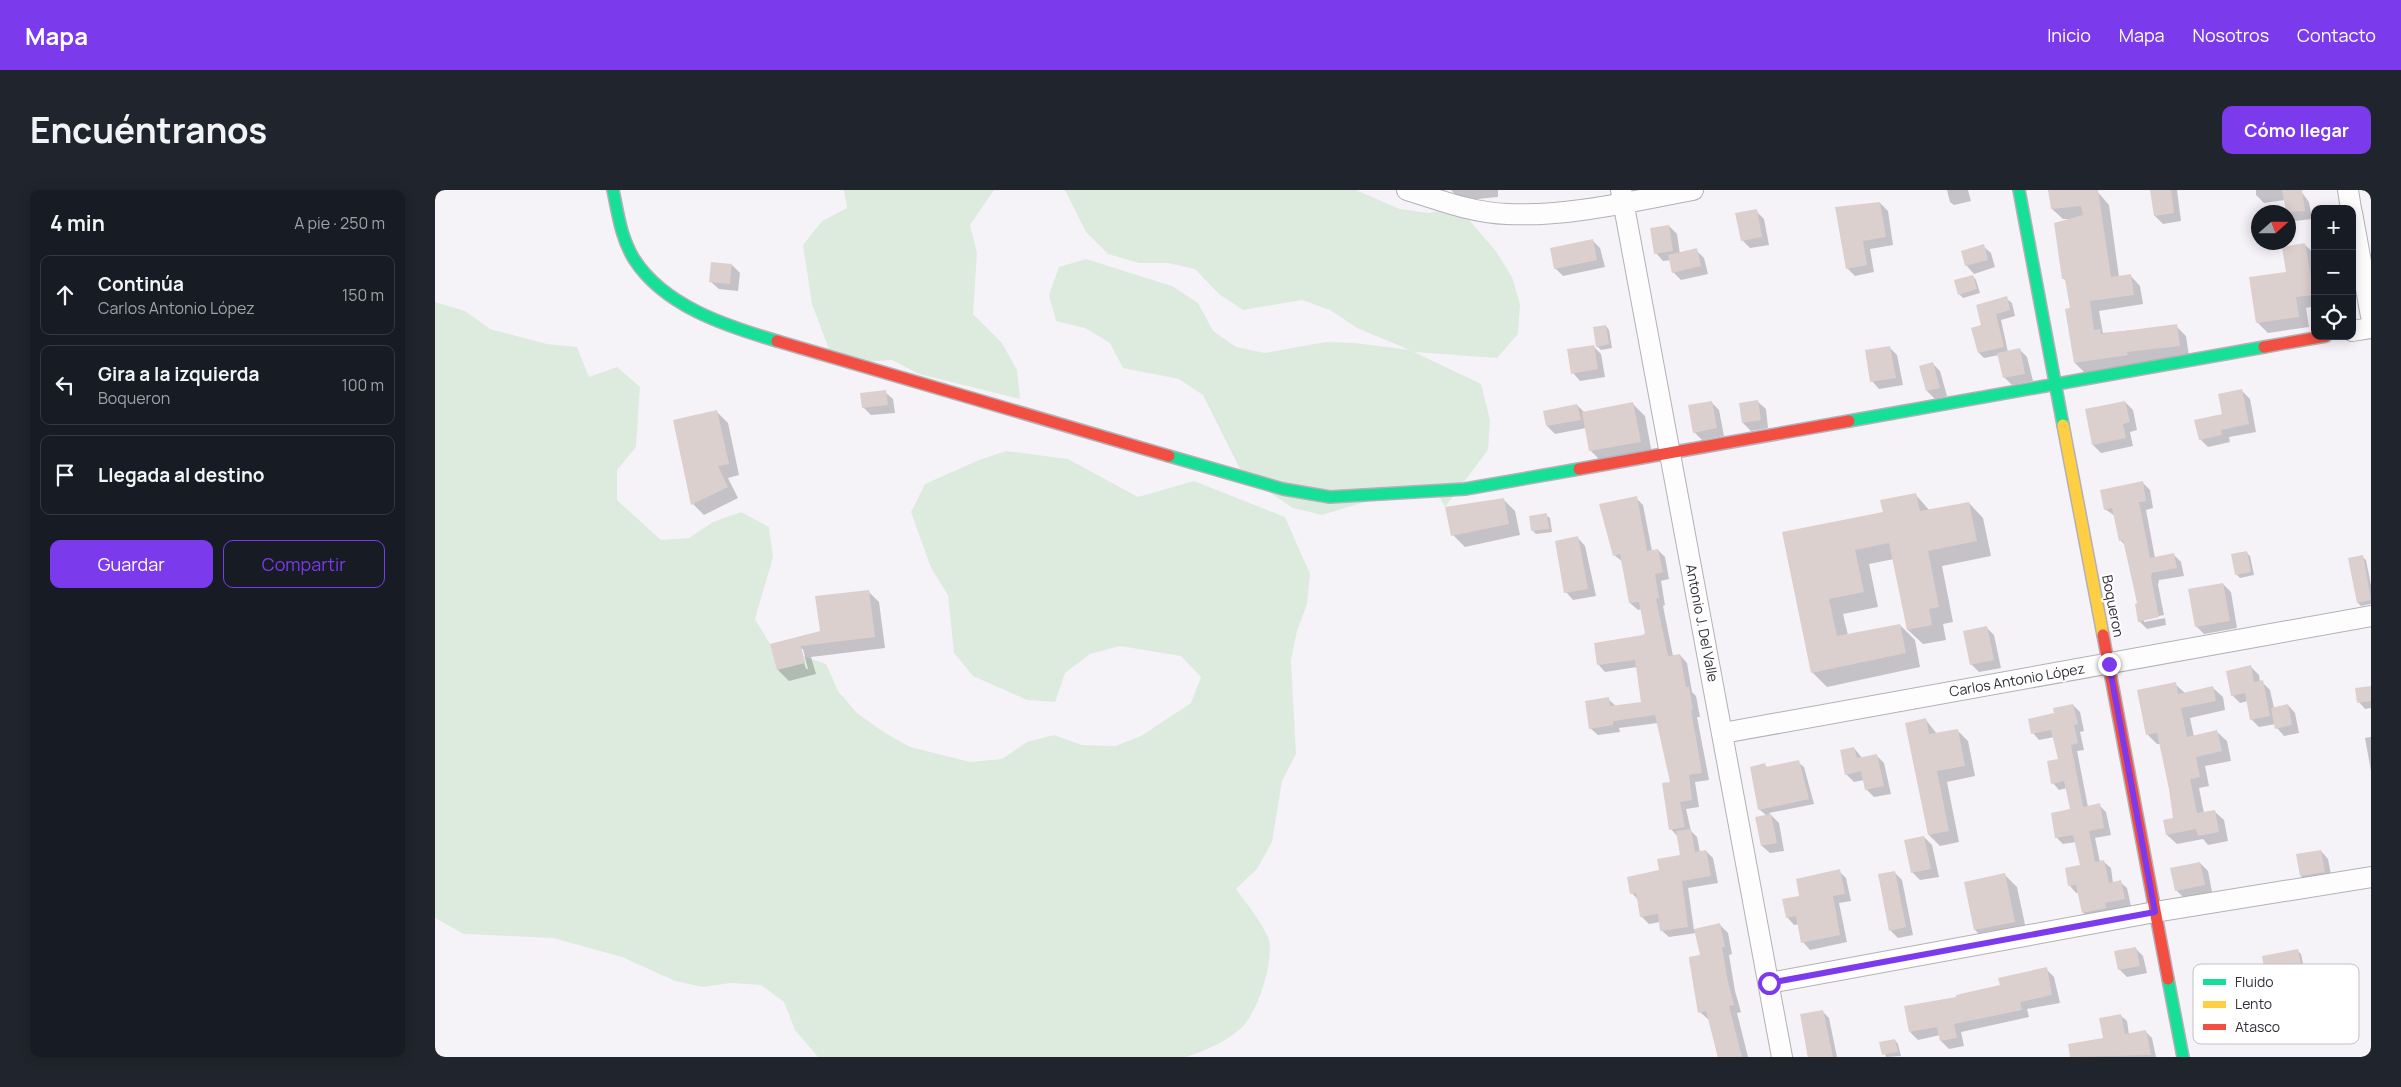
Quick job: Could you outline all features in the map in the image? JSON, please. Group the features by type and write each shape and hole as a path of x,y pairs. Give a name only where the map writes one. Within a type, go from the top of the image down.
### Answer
{"street":[{"path":"613,190 626,244 645,275 672,297 729,327 1283,489 1330,497 1465,490 2311,338"},
{"path":"1407,190 1457,206 1505,214 1554,214 1622,196 1693,190"},
{"name":"Boqueron","path":"2019,190 2183,1057"},
{"path":"2348,190 2350,205"},
{"name":"Antonio J. Del Valle","path":"1622,196 1782,1057"},
{"path":"2356,235 2371,316"},
{"path":"2356,331 2371,328"},
{"name":"Carlos Antonio López","path":"1723,733 2371,616"},
{"path":"1769,983 2155,912 2371,877"}],"green space":[{"path":"844,190 994,190 970,225 977,253 973,314 1002,343 1017,370 1020,399 919,374 892,360 863,362 833,360 812,304 803,245 822,221 847,208"},
{"path":"1065,190 1356,190 1400,209 1429,213 1457,206 1495,250 1512,277 1520,304 1518,334 1497,358 1414,352 1481,384 1490,420 1488,450 1445,507 1439,496 1381,497 1322,515 1293,508 1243,475 1203,395 1179,379 1123,368 1110,343 1085,328 1056,321 1049,295 1059,267 1086,259 1172,286 1198,303 1213,331 1236,347 1265,353 1326,342 1355,343 1410,350 1357,328 1330,310 1302,300 1243,310 1219,294 1195,269 1168,263 1139,263 1108,254 1086,232"},
{"path":"435,302 465,311 490,329 547,344 577,347 589,377 617,367 640,387 636,447 617,470 617,500 661,540 689,538 713,522 741,512 769,527 773,557 755,619 770,644 826,664 838,691 857,713 885,733 910,747 970,762 1002,759 1027,742 1054,735 1082,745 1115,746 1141,736 1191,703 1201,677 1181,656 1120,646 1090,654 1065,673 1055,702 1027,700 973,676 954,653 948,595 931,568 911,512 925,484 979,460 1006,451 1068,459 1138,497 1194,481 1285,517 1310,574 1307,604 1297,631 1291,660 1296,754 1282,781 1272,842 1257,869 1236,889 1261,924 1268,937 1270,946 1263,986 1253,1012 1240,1029 1208,1049 1186,1057 818,1057 795,1030 784,1002 761,985 731,983 703,987 675,981 622,957 553,938 464,934 435,918"}],"building":[{"path":"2048,190 2098,190 2111,277 2131,274 2134,295 2090,301 2094,330 2100,329 2101,334 2177,324 2180,346 2127,352 2128,355 2074,363 2065,309 2070,308 2065,279 2062,279 2054,223 2083,215 2081,206 2051,209"},
{"path":"2150,190 2171,190 2174,213 2154,216"},
{"path":"2282,190 2302,190 2305,211 2296,211 2296,205 2285,205"},
{"path":"1880,202 1886,237 1863,241 1867,265 1846,269 1835,207"},
{"path":"1757,209 1762,237 1741,241 1735,213"},
{"path":"1669,225 1673,251 1654,254 1650,228"},
{"path":"1593,239 1597,260 1554,269 1550,248"},
{"path":"2305,243 2311,276 2311,295 2296,297 2299,317 2256,323 2249,277 2286,272 2282,250 2296,250 2296,245"},
{"path":"1984,244 1988,260 1965,266 1961,251"},
{"path":"1697,248 1701,266 1672,273 1668,255"},
{"path":"711,262 732,264 730,284 709,282"},
{"path":"1973,275 1977,289 1958,295 1954,280"},
{"path":"2007,296 2010,310 1996,314 2004,347 1978,353 1971,328 1981,325 1976,305"},
{"path":"1606,325 1609,344 1596,347 1593,327"},
{"path":"1594,345 1598,369 1571,374 1567,349"},
{"path":"1890,346 1896,378 1870,382 1865,350"},
{"path":"2020,348 2025,374 2003,378 1997,353"},
{"path":"1933,362 1940,388 1926,391 1919,366"},
{"path":"2242,389 2249,424 2221,430 2222,435 2199,440 2194,420 2222,414 2218,394"},
{"path":"886,390 888,405 862,408 860,393"},
{"path":"1758,400 1761,420 1742,423 1739,403"},
{"path":"1712,401 1717,428 1693,433 1688,405"},
{"path":"2125,401 2130,422 2123,424 2126,438 2092,445 2085,409"},
{"path":"1633,402 1641,442 1589,451 1582,412"},
{"path":"1577,404 1581,420 1546,426 1543,411"},
{"path":"717,410 729,464 718,466 728,487 691,505 673,420"},
{"path":"2143,481 2146,501 2139,502 2150,558 2174,553 2177,568 2152,573 2151,577 2159,617 2138,622 2135,604 2137,603 2123,540 2119,541 2112,508 2104,510 2100,490"},
{"path":"1916,493 1920,511 1969,502 1977,541 1928,551 1939,607 1929,609 1932,625 1907,630 1889,543 1855,550 1864,592 1829,599 1837,636 1900,624 1906,653 1811,673 1782,532 1883,512 1880,500"},
{"path":"1637,496 1647,551 1658,549 1663,572 1655,574 1659,598 1656,599 1668,656 1680,654 1686,687 1689,687 1702,773 1689,775 1692,800 1680,802 1685,827 1669,830 1662,783 1670,782 1655,715 1613,721 1613,725 1589,729 1585,701 1609,697 1610,706 1641,702 1635,660 1597,665 1594,643 1643,635 1645,633 1639,602 1629,603 1620,554 1613,556 1599,504"},
{"path":"1504,498 1509,524 1451,536 1445,507"},
{"path":"1547,513 1549,529 1531,531 1529,516"},
{"path":"1578,536 1588,589 1564,593 1555,541"},
{"path":"2247,551 2251,572 2235,575 2231,554"},
{"path":"2363,555 2371,600 2357,603 2348,558"},
{"path":"2223,583 2230,621 2195,627 2188,589"},
{"path":"869,590 875,637 801,646 805,663 777,670 770,644 820,631 815,596"},
{"path":"1987,626 1994,660 1970,665 1963,631"},
{"path":"2251,665 2254,682 2263,680 2270,716 2250,720 2245,693 2231,696 2226,671"},
{"path":"2176,682 2178,694 2213,686 2216,701 2181,708 2187,737 2217,730 2222,751 2196,757 2200,777 2190,779 2197,813 2215,810 2219,832 2198,836 2196,829 2166,835 2163,820 2173,818 2169,789 2157,733 2146,735 2137,690"},
{"path":"2371,686 2371,701 2357,703 2355,688"},
{"path":"2073,704 2078,724 2074,725 2078,743 2071,745 2083,807 2100,803 2104,828 2089,831 2095,862 2104,860 2109,883 2121,880 2125,899 2105,903 2106,908 2082,913 2076,885 2068,886 2065,868 2080,865 2073,835 2055,838 2051,813 2070,809 2064,781 2051,784 2047,761 2058,759 2051,730 2031,734 2028,719 2054,713 2053,708"},
{"path":"2288,704 2292,725 2275,729 2271,708"},
{"path":"1926,718 1929,734 1958,729 1965,766 1937,771 1949,831 1928,835 1905,723"},
{"path":"1854,747 1857,758 1877,754 1884,786 1865,790 1861,771 1845,775 1840,750"},
{"path":"1799,760 1809,799 1758,810 1750,767 1765,763 1766,767"},
{"path":"1771,814 1777,843 1761,846 1755,817"},
{"path":"1691,829 1695,852 1706,850 1711,876 1682,881 1688,927 1660,931 1658,914 1640,917 1636,893 1630,894 1627,877 1659,870 1657,859 1680,855 1676,831"},
{"path":"1924,836 1931,869 1911,873 1904,840"},
{"path":"2321,850 2325,872 2300,876 2296,854"},
{"path":"2200,862 2205,885 2175,891 2170,868"},
{"path":"1840,869 1845,894 1833,896 1840,935 1801,943 1796,916 1786,918 1782,899 1799,896 1796,879"},
{"path":"1895,871 1906,927 1889,931 1878,874"},
{"path":"2005,873 2015,922 1974,930 1964,882"},
{"path":"1720,923 1725,947 1722,947 1734,1005 1729,1006 1742,1057 1718,1057 1706,1011 1698,1013 1689,959 1689,957 1700,955 1694,929"},
{"path":"2136,947 2140,966 2118,970 2114,951"},
{"path":"2298,949 2301,964 2263,964 2262,956"},
{"path":"2047,967 2052,995 2020,1002 2022,1010 1954,1024 1957,1038 1940,1041 1937,1027 1909,1032 1904,1006 1956,997 1956,995 2000,985 1998,978"},
{"path":"1823,1010 1833,1057 1808,1057 1800,1014"},
{"path":"2121,1014 2125,1034 2146,1030 2151,1055 2070,1057 2068,1044 2103,1038 2099,1018"},
{"path":"1895,1039 1898,1052 1882,1055 1879,1042"}],"traffic: fast":[{"path":"613,190 626,243 634,259 662,290 679,302 717,321 777,341"},
{"path":"2019,190 2063,425"},
{"path":"1849,421 2264,347"},
{"path":"1169,456 1283,489 1330,497 1465,489 1579,469"},
{"path":"2168,979 2183,1057"}],"traffic: slow":[{"path":"2063,425 2103,635"}],"traffic: jam":[{"path":"2264,347 2311,339"},
{"path":"777,341 1169,456"},
{"path":"1579,469 1849,421"},
{"path":"2103,635 2168,979"}],"route":[{"path":"1769,983 2155,912 2109,664"}]}
